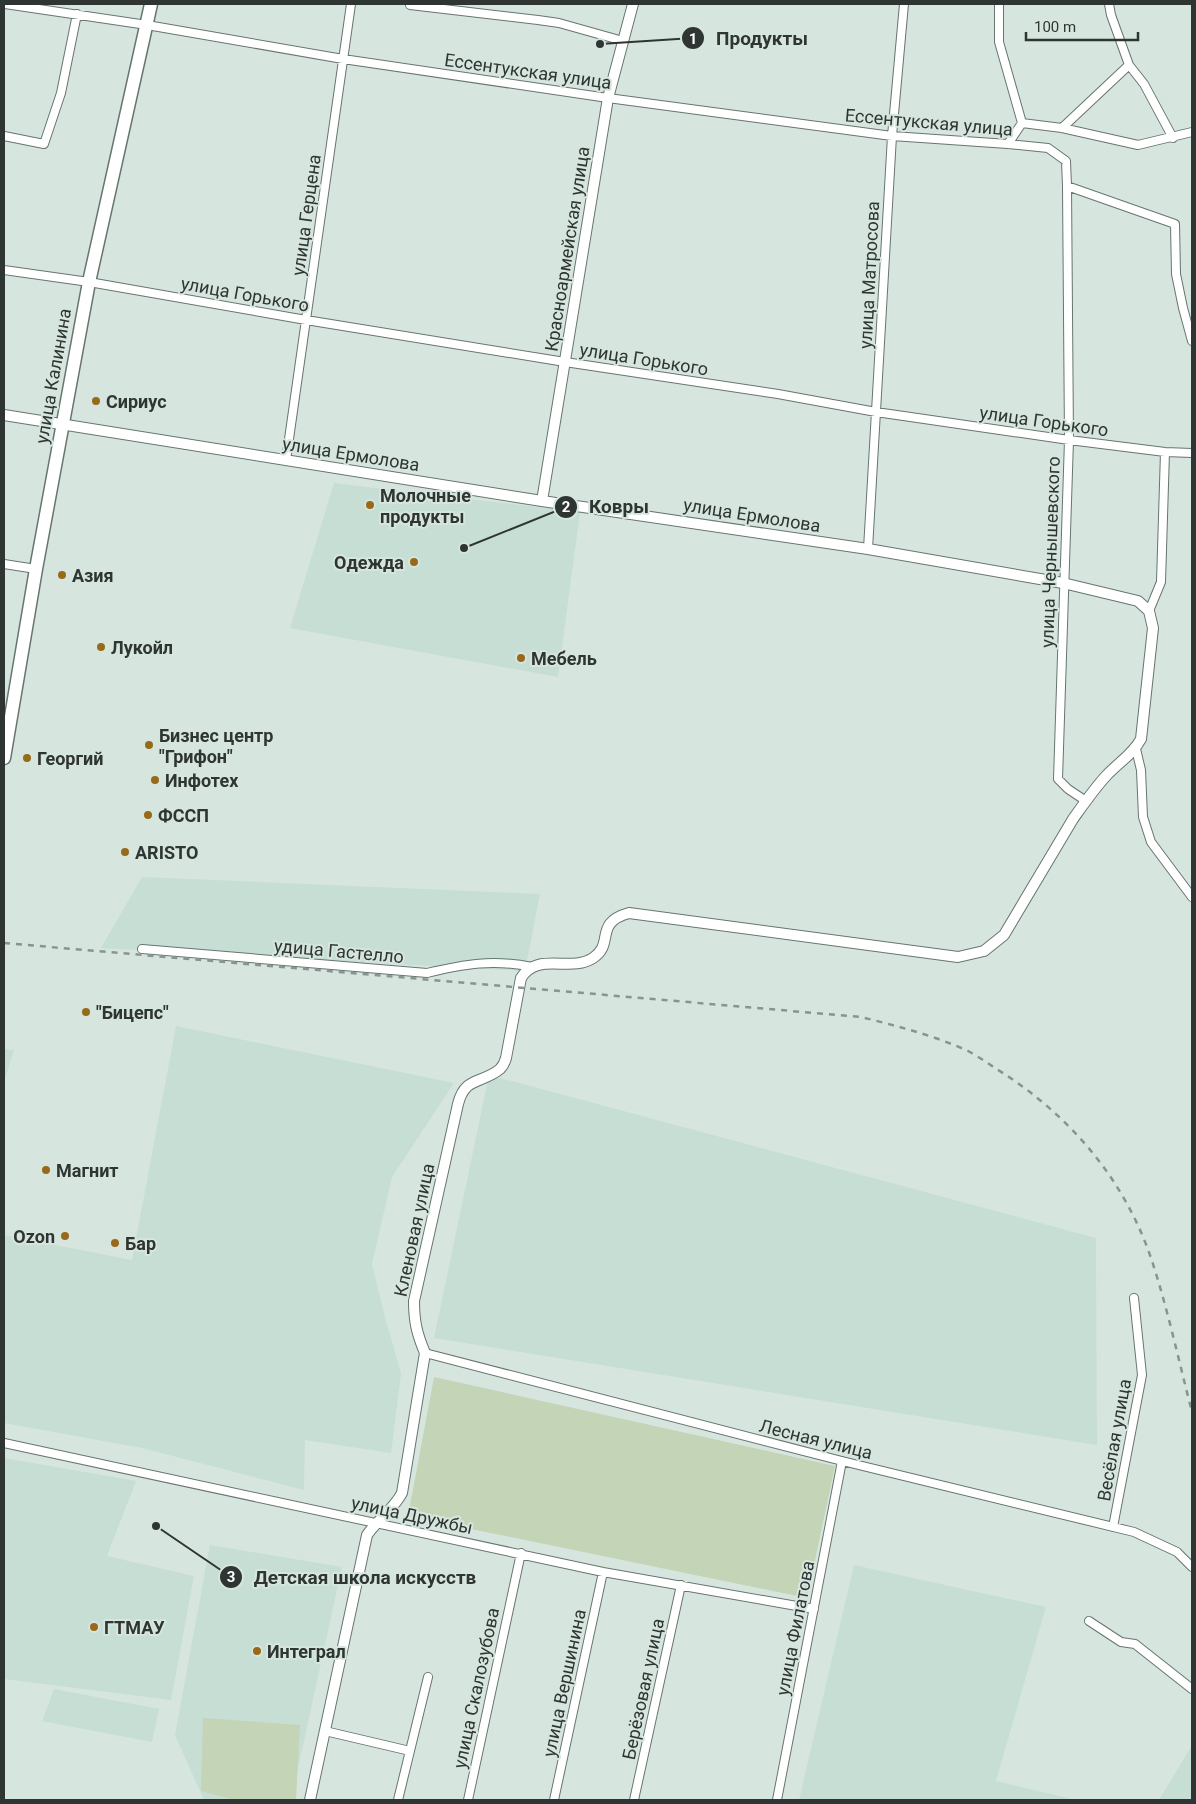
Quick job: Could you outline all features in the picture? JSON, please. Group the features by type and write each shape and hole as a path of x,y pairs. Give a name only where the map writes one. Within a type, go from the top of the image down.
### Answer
{"main road":[{"name":"улица Калинина","path":"4,758 9,704 89,282 151,4"}],"street":[{"name":"Ессентукская улица","path":"5,4 147,24 343,59 608,98 892,136 1048,148"},
{"name":"улица Герцена","path":"286,460 351,4"},
{"name":"Красноармейская улица","path":"542,500 608,98 633,4"},
{"name":"улица Матросова","path":"868,549 892,136 904,4"},
{"path":"999,4 999,42 1022,123 1008,144"},
{"path":"1109,4 1111,15 1129,65 1144,84 1173,138"},
{"path":"410,5 545,21 623,41"},
{"path":"4,136 44,144 61,93 77,14"},
{"path":"1062,128 1129,65"},
{"path":"1022,123 1062,128 1138,146 1192,132"},
{"name":"улица Чернышевского","path":"1048,148 1066,161 1067,186 1069,440 1058,779 1068,789 1086,801"},
{"path":"1067,186 1175,224 1176,274 1182,308 1192,340"},
{"name":"улица Горького","path":"4,270 89,282 306,320 565,362 778,394 876,412 1069,440 1165,452 1192,453"},
{"name":"улица Ермолова","path":"4,415 542,500 868,549 1064,583 1138,601 1150,611"},
{"path":"532,967 547,963 580,963 592,959 601,951 607,926 616,916 629,913 958,957 984,952 1004,935 1073,819 1086,801 1105,777 1136,749 1141,739 1153,628 1150,611 1161,582 1165,452"},
{"path":"4,564 36,569"},
{"path":"1136,749 1140,770 1143,817 1151,842 1192,897"},
{"name":"удица Гастелло","path":"142,949 427,974 467,964 510,962 532,967"},
{"name":"Кленовая улица","path":"425,1353 414,1321 414,1301 460,1094 468,1085 501,1068 504,1063 521,978 532,967"},
{"name":"Весёлая улица","path":"1113,1527 1142,1375 1134,1298"},
{"path":"310,1800 367,1534 376,1522 388,1513 402,1493 425,1353"},
{"name":"Лесная улица","path":"425,1353 842,1461 1134,1532 1177,1552 1192,1567"},
{"name":"улица Дружбы","path":"4,1443 603,1572 814,1608"},
{"name":"улица Филатова","path":"777,1800 842,1461"},
{"name":"улица Скалозубова","path":"468,1800 521,1553"},
{"name":"улица Вершинина","path":"554,1800 603,1572"},
{"name":"Берёзовая улица","path":"634,1800 681,1585"},
{"path":"1090,1621 1120,1642 1135,1644 1192,1689"},
{"path":"398,1800 428,1677"},
{"path":"325,1731 410,1751"}],"shaded area":[{"path":"334,483 580,512 558,677 290,628"},
{"path":"142,877 540,894 525,971 101,948"},
{"path":"176,1026 454,1083 392,1177 372,1264 401,1373 391,1453 305,1440 304,1490 142,1448 4,1423 4,1235 132,1260"},
{"path":"4,1049 14,1050 4,1082"},
{"path":"489,1075 1096,1238 1097,1445 434,1338"},
{"path":"434,1377 835,1466 807,1598 408,1516"},
{"name":"ГТМАУ","path":"4,1458 136,1481 107,1556 194,1576 171,1700 4,1679"},
{"name":"Интеграл","path":"210,1545 342,1567 291,1800 204,1800 175,1735"},
{"path":"854,1565 1046,1607 996,1781 1076,1800 799,1800"},
{"path":"54,1689 159,1709 152,1742 42,1721"},
{"path":"203,1718 300,1725 296,1800 235,1800 201,1791"},
{"path":"1192,1746 1192,1800 1159,1800 1189,1750"}],"railway":[{"path":"4,943 861,1017 914,1031 966,1050 1022,1086 1047,1106 1070,1127 1110,1176 1140,1231 1152,1261 1192,1412"}],"place":[{"name":"Продукты","path":"600,44"},
{"name":"Сириус","path":"96,401"},
{"name":"Молочные продукты","path":"370,505"},
{"name":"Ковры","path":"464,548"},
{"name":"Одежда","path":"414,562"},
{"name":"Азия","path":"62,575"},
{"name":"Лукойл","path":"101,647"},
{"name":"Мебель","path":"521,658"},
{"name":"Бизнес центр \"Грифон\"","path":"149,745"},
{"name":"Георгий","path":"27,758"},
{"name":"Инфотех","path":"155,780"},
{"name":"ФССП","path":"148,815"},
{"name":"ARISTO","path":"125,852"},
{"name":"\"Бицепс\"","path":"86,1012"},
{"name":"Магнит","path":"46,1170"},
{"name":"Ozon","path":"65,1236"},
{"name":"Бар","path":"115,1243"},
{"name":"Детская школа искусств","path":"156,1526"},
{"name":"ГТМАУ","path":"94,1627"},
{"name":"Интеграл","path":"257,1651"}]}
